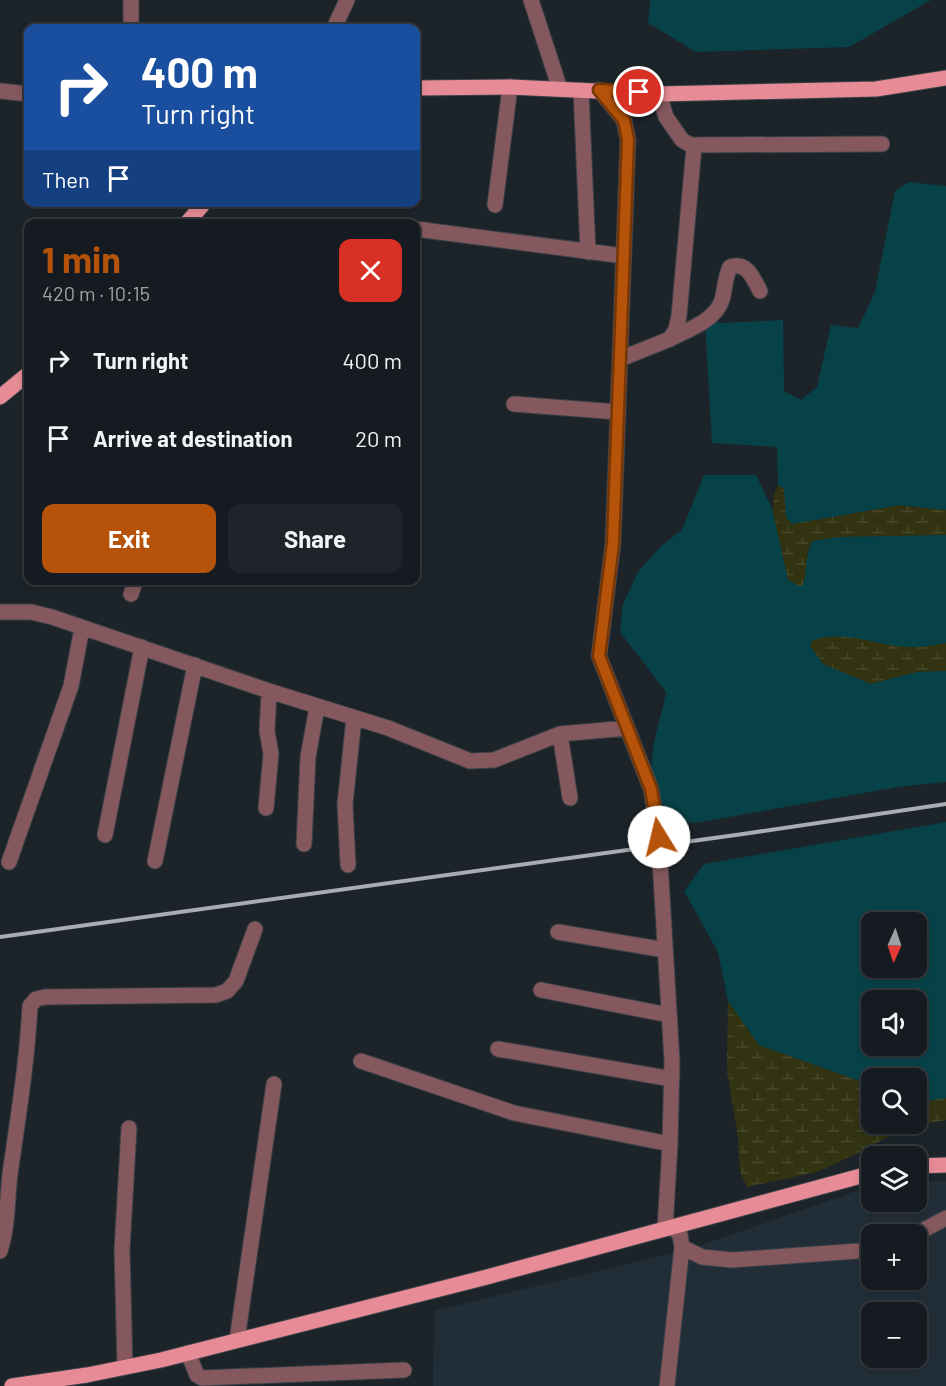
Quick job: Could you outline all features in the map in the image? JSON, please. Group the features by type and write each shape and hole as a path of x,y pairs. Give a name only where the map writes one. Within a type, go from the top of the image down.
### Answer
{"main road":[{"path":"420,88 510,87 659,94 876,89 946,78"},
{"path":"190,219 201,207"},
{"path":"0,397 24,377"},
{"path":"927,1166 946,1165"},
{"path":"12,1386 87,1375 188,1353 487,1277 861,1176"}],"street":[{"path":"131,0 131,24"},
{"path":"336,24 347,0"},
{"path":"531,0 560,89"},
{"path":"495,205 510,87"},
{"path":"581,90 588,252"},
{"path":"599,90 615,108 627,128 628,155 613,543 599,656 651,789 659,837"},
{"path":"0,91 24,94"},
{"path":"659,94 666,117 682,140 693,145 882,144"},
{"path":"670,339 680,316 693,145"},
{"path":"420,230 624,256"},
{"path":"620,359 670,339 711,317 723,296 730,267 737,264 745,267 751,273 760,291"},
{"path":"514,404 618,412"},
{"path":"0,612 31,612 142,647 406,735 470,761 494,759 560,734 627,728"},
{"path":"9,862 71,686 82,628"},
{"path":"105,835 142,647"},
{"path":"155,861 195,665"},
{"path":"266,808 271,754 267,731 269,691"},
{"path":"304,844 308,757 317,706"},
{"path":"348,865 345,804 354,718"},
{"path":"560,734 570,798"},
{"path":"660,861 672,1079 669,1228 680,1235 682,1247 667,1386"},
{"path":"0,1251 6,1223 5,1181 25,1070 30,1006 36,999 45,997 216,995 227,991 236,981 255,929"},
{"path":"558,932 664,950"},
{"path":"542,990 669,1015"},
{"path":"498,1049 672,1079"},
{"path":"361,1061 514,1113 670,1144"},
{"path":"237,1340 274,1084"},
{"path":"125,1367 122,1250 129,1128"},
{"path":"927,1228 946,1218"},
{"path":"682,1247 702,1257 732,1260 861,1251"},
{"path":"188,1353 197,1381 212,1378 404,1370"}],"shaded area":[{"path":"927,1181 946,1181 946,1386 433,1386 434,1311 693,1248 861,1189 861,1212 927,1212"}],"green space":[{"path":"778,485 784,489 792,524 900,505 946,510 946,535 839,537 812,541 808,552 804,582 802,586 795,585 788,580 776,531 773,505"},
{"path":"825,636 848,636 912,647 946,643 946,671 917,672 871,684 823,664 810,646 813,640"},
{"path":"728,1001 759,1045 861,1081 861,1134 893,1134 871,1146 861,1146 861,1151 817,1172 747,1187 740,1171 738,1138 727,1070"},
{"path":"946,1098 946,1120 927,1124 927,1100"}],"water":[{"path":"650,0 931,0 849,47 696,52 648,23"},
{"path":"909,182 946,186 946,510 900,505 792,524 786,517 784,489 778,485 777,447 712,443 705,321 721,323 783,320 784,391 801,400 817,387 831,325 858,328 875,292 895,191"},
{"path":"704,475 756,475 772,508 788,580 799,586 802,586 804,582 808,552 812,541 839,537 946,535 946,643 913,647 838,636 813,640 810,646 823,664 871,684 917,672 946,671 946,782 898,787 695,823 671,821 658,795 652,767 655,739 666,692 620,632 623,604 638,572 660,547 682,530"},
{"path":"946,822 946,1098 927,1101 927,1068 861,1068 861,1081 759,1045 728,1001 718,952 684,891 704,864"}],"tunnel":[{"path":"659,837 660,861"}],"railway":[{"path":"0,937 946,804"}],"route":[{"path":"639,92 599,90 624,120 628,140 613,543 599,656 651,789 659,837"}]}
